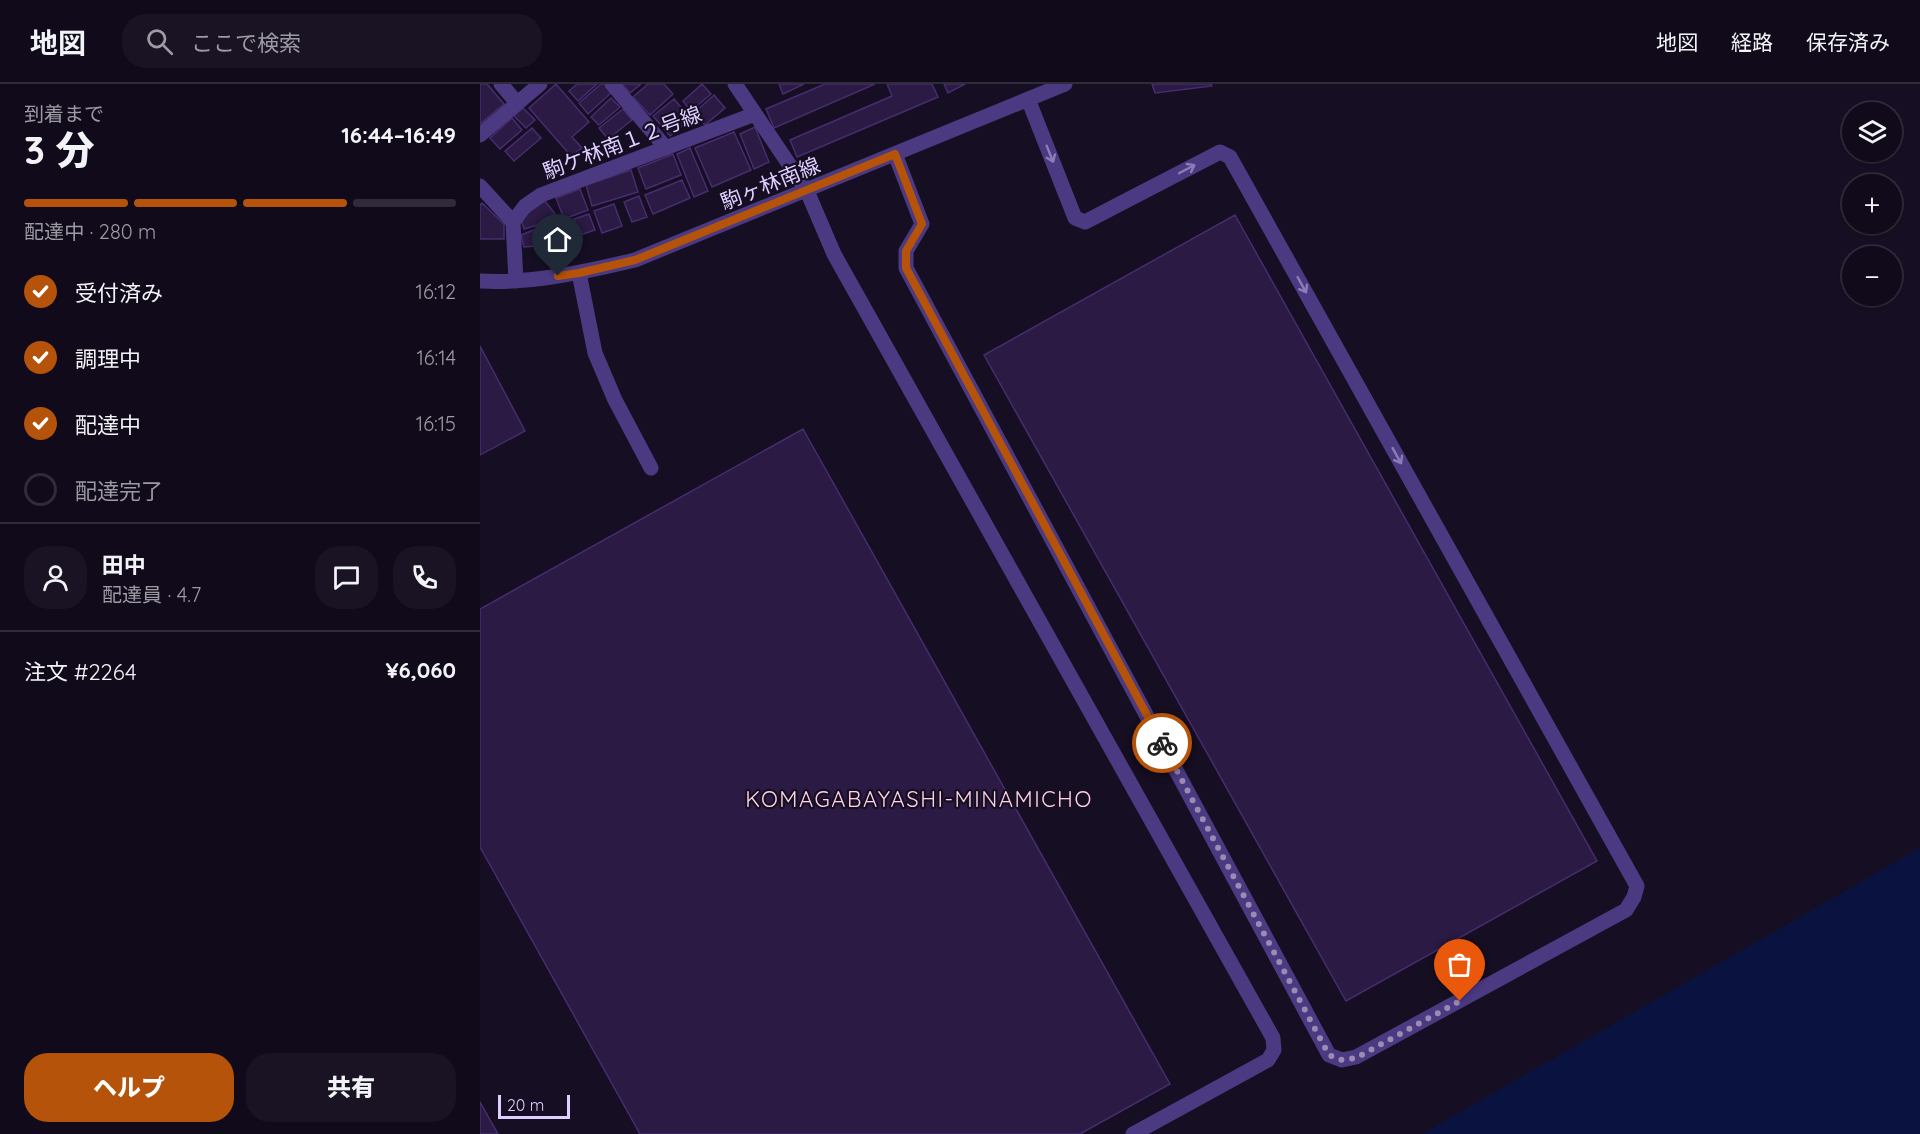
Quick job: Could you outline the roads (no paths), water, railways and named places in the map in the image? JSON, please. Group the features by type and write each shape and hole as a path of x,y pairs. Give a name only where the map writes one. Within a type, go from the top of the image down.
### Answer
{"street":[{"path":"501,84 517,104"},
{"path":"480,135 540,84"},
{"path":"612,84 666,148"},
{"path":"735,84 807,190 834,254 1273,1038 1274,1050 1268,1060 1133,1134"},
{"name":"駒ヶ林南線","path":"480,281 516,280 579,273 635,260 1065,84"},
{"path":"895,154 922,224 906,251 906,268 1329,1055 1342,1060 1356,1058 1626,910 1634,897 1637,886 1230,157 1220,152 1085,222 1076,218 1028,99"},
{"name":"駒ケ林南１２号線","path":"513,222 525,206 541,195 755,114"},
{"path":"480,186 513,222 516,280"},
{"path":"579,273 595,353 615,400 651,468"}],"district":[{"name":"KOMAGABAYASHI-MINAMICHO","path":"919,799"}]}
